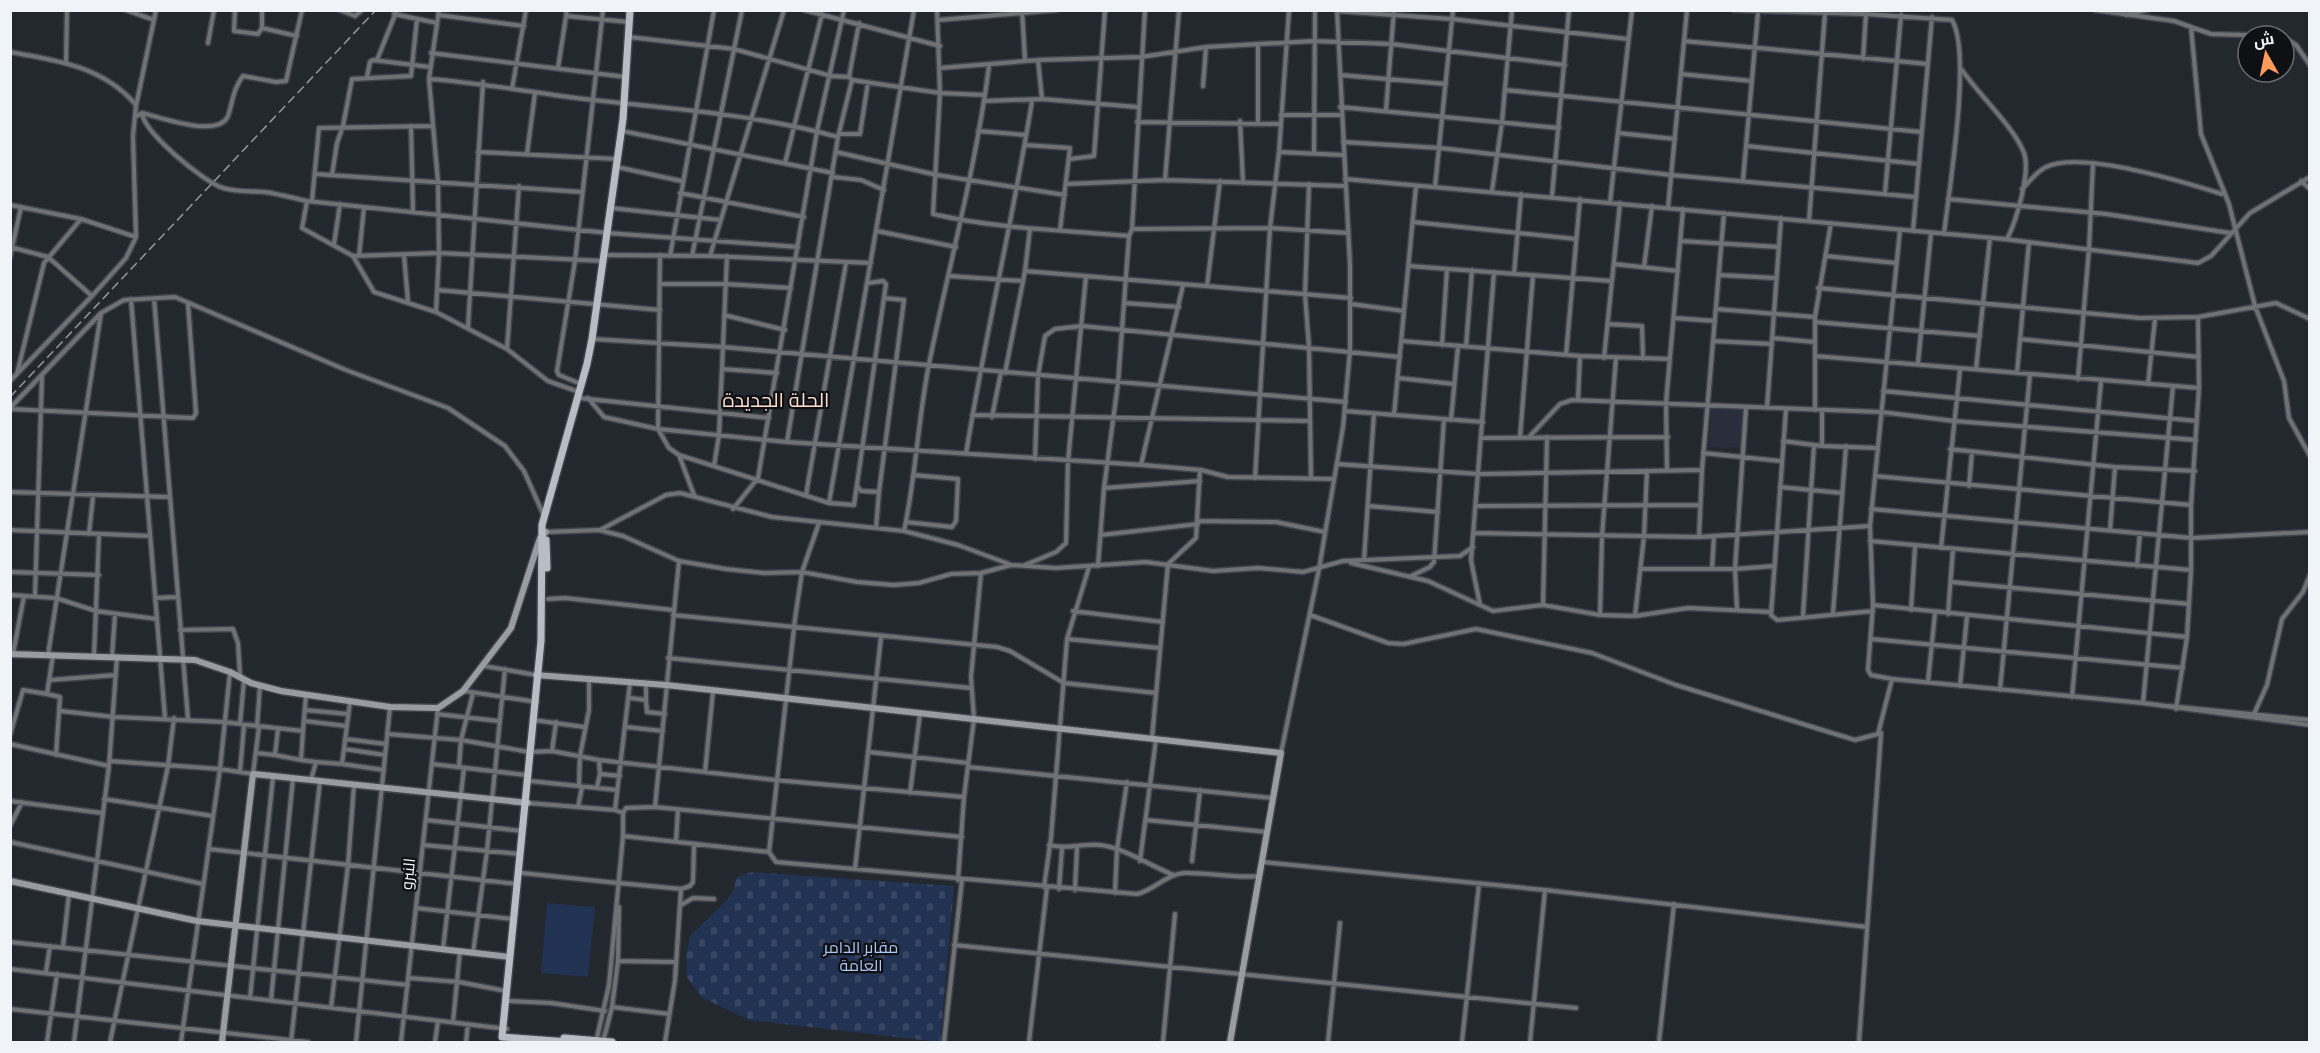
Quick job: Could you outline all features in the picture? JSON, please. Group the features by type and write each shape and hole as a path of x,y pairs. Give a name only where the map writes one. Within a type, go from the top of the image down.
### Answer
{"main road":[{"path":"505,1036 522,873 538,675 548,599 542,525 582,384 592,339 621,131 630,10"},
{"path":"543,641 544,534"},
{"path":"505,1036 506,991 526,802"},
{"path":"505,1036 612,1042"},
{"path":"505,1036 569,1042"}],"street":[{"path":"66,62 67,10"},
{"path":"126,10 154,20"},
{"path":"10,381 126,258 136,237 133,136 136,106 156,10"},
{"path":"208,43 214,10"},
{"path":"235,10 234,31 259,34 262,28 262,10"},
{"path":"135,117 142,113 196,126 216,126 228,116 233,91 243,76 276,82 286,81 302,10"},
{"path":"342,11 355,16 362,10"},
{"path":"512,89 526,10"},
{"path":"558,68 567,10"},
{"path":"582,384 558,374 575,261 603,10"},
{"path":"670,255 681,181 714,10"},
{"path":"692,256 742,10"},
{"path":"710,256 784,10"},
{"path":"804,10 841,22 859,23 940,46"},
{"path":"733,509 758,478 785,330 817,131 844,10"},
{"path":"829,502 890,163 914,10"},
{"path":"938,10 940,93 937,175 931,212 959,220 1030,229 1129,236"},
{"path":"939,20 1022,11 1058,10"},
{"path":"1070,159 1094,156 1096,102 1105,10"},
{"path":"1098,566 1104,488 1118,383 1129,236 1132,229 1137,107 1145,10"},
{"path":"1165,180 1179,10"},
{"path":"1255,478 1256,421 1260,396 1270,228 1279,153 1289,10"},
{"path":"1314,152 1315,10"},
{"path":"1435,187 1453,10"},
{"path":"1492,191 1502,122 1512,10"},
{"path":"1552,196 1557,162 1569,10"},
{"path":"1611,202 1632,10"},
{"path":"1668,208 1687,10"},
{"path":"1734,10 1949,18 1956,26 1962,69 1944,234"},
{"path":"2095,10 2122,16 2174,21 2211,34 2236,35"},
{"path":"2122,16 2147,10"},
{"path":"1022,11 1025,60"},
{"path":"1230,1042 1281,753 1319,569 1346,402 1351,304 1337,11 1393,13 1629,39"},
{"path":"377,60 396,12 437,23"},
{"path":"1743,180 1758,12"},
{"path":"436,312 439,253 438,182 429,79 431,53 439,13 524,26"},
{"path":"1386,110 1393,13"},
{"path":"1809,221 1825,13"},
{"path":"786,163 822,14"},
{"path":"1863,59 1866,14"},
{"path":"1885,193 1901,15"},
{"path":"566,16 629,22"},
{"path":"1913,231 1932,17"},
{"path":"332,175 337,142 343,126 352,79 409,77 417,19"},
{"path":"787,442 859,23"},
{"path":"2191,27 2198,121 2223,194 2229,204 2232,231 2255,306 2284,381 2289,418 2310,456"},
{"path":"262,28 297,36"},
{"path":"629,36 734,49 831,76 940,93 985,95"},
{"path":"940,68 989,66 1025,60 1142,57 1206,47 1314,41 1391,44 1565,65"},
{"path":"1684,41 1928,64"},
{"path":"1258,44 1258,121"},
{"path":"2296,45 2310,64"},
{"path":"1203,86 1206,47"},
{"path":"10,52 66,62 90,71 124,91 136,106"},
{"path":"431,53 626,76"},
{"path":"367,77 370,62 377,60 430,67"},
{"path":"1038,60 1042,99"},
{"path":"904,531 929,366 956,247 959,220 970,180 989,66"},
{"path":"1962,69 2024,151 2025,165 2020,208 2007,239"},
{"path":"1681,74 1752,81"},
{"path":"1340,75 1388,77 1446,84"},
{"path":"429,79 483,82 535,93 694,110 839,135 860,135 868,82"},
{"path":"467,328 483,82"},
{"path":"1505,90 1921,132"},
{"path":"526,154 535,93"},
{"path":"984,101 1042,99 1137,107"},
{"path":"966,454 980,370 1018,188 1032,101"},
{"path":"1340,107 1559,129"},
{"path":"142,113 147,127 168,149 215,185 233,190 266,192 309,201 516,224 798,247"},
{"path":"1281,115 1341,115"},
{"path":"1137,122 1169,120 1280,123"},
{"path":"1240,121 1243,183"},
{"path":"411,126 413,212"},
{"path":"433,126 318,128 315,174 301,226 353,256 374,292 436,312 507,349 541,377 578,395 659,407 769,418"},
{"path":"621,131 786,163 861,180 884,190"},
{"path":"978,131 1026,135"},
{"path":"1618,133 1675,139"},
{"path":"1342,142 1440,148 1671,175 1916,197"},
{"path":"1025,145 1071,150 1060,230"},
{"path":"1747,146 1815,155 1919,164"},
{"path":"477,152 585,156 681,181"},
{"path":"836,152 937,175 1065,195"},
{"path":"1279,153 1314,152 1343,155"},
{"path":"2022,189 2045,167 2066,161 2093,163 2188,183 2223,194"},
{"path":"2078,379 2089,249 2093,163"},
{"path":"315,174 477,183 582,192"},
{"path":"1345,179 2007,239 2198,263 2211,256 2232,231 2266,201 2310,177"},
{"path":"1066,184 1165,180 1220,181 1276,186 1309,184 1345,186"},
{"path":"1207,286 1220,181"},
{"path":"2301,182 2310,189"},
{"path":"1309,184 1305,294 1309,347 1311,478"},
{"path":"507,349 519,186"},
{"path":"1394,415 1416,186"},
{"path":"680,193 804,217"},
{"path":"1514,274 1521,194"},
{"path":"1566,355 1580,199"},
{"path":"1948,199 2020,208 2090,213 2232,231"},
{"path":"1604,358 1620,203"},
{"path":"334,244 340,204"},
{"path":"10,205 81,219 136,237"},
{"path":"1644,267 1652,206"},
{"path":"10,257 21,207"},
{"path":"359,256 364,207"},
{"path":"611,208 721,220"},
{"path":"1666,471 1668,436 1666,403 1683,209"},
{"path":"1699,537 1703,453 1724,213"},
{"path":"1767,408 1781,218"},
{"path":"17,375 48,257 81,219"},
{"path":"1413,222 1576,239"},
{"path":"1815,410 1815,319 1818,288 1831,223"},
{"path":"1132,229 1270,228 1348,233"},
{"path":"992,417 1023,282 1030,229"},
{"path":"1900,230 1871,509 1873,608 1870,674 1892,679 2310,720"},
{"path":"877,231 956,247"},
{"path":"1918,363 1931,232"},
{"path":"1976,369 1990,238"},
{"path":"1681,241 1779,248"},
{"path":"2017,373 2029,242"},
{"path":"11,247 48,257 92,296"},
{"path":"353,256 439,253 575,261 670,255 871,263"},
{"path":"404,255 408,302"},
{"path":"660,255 658,429 669,448 680,455 806,495 853,506 864,447 885,282 868,283"},
{"path":"714,466 719,435 727,256"},
{"path":"1826,256 1896,263"},
{"path":"806,495 846,263"},
{"path":"1614,264 1679,271"},
{"path":"1408,266 1612,281"},
{"path":"1442,345 1447,268"},
{"path":"1466,347 1472,270"},
{"path":"1025,271 1350,298"},
{"path":"1480,606 1472,568 1494,272"},
{"path":"1520,437 1533,275"},
{"path":"1719,275 1776,278"},
{"path":"950,276 1000,278 1023,282"},
{"path":"1025,565 1056,552 1066,543 1068,461 1086,276"},
{"path":"660,284 725,284 792,288"},
{"path":"1141,465 1183,285"},
{"path":"1818,288 2155,319 2198,317 2276,303 2310,319"},
{"path":"438,290 660,310"},
{"path":"10,408 101,313 113,304 132,298 175,297 346,370 448,408 505,446 524,471 544,516"},
{"path":"132,298 165,717"},
{"path":"154,298 168,497 188,719"},
{"path":"876,528 904,300 884,298"},
{"path":"1125,303 1179,307"},
{"path":"10,408 40,412 187,420 193,418 196,413 188,304"},
{"path":"1351,304 1404,311"},
{"path":"1716,309 1774,312 1890,328 1980,336"},
{"path":"47,694 65,533 101,313"},
{"path":"724,315 785,330"},
{"path":"2176,707 2187,637 2191,570 2191,505 2199,388 2198,317"},
{"path":"1674,318 1715,321"},
{"path":"2148,384 2155,319"},
{"path":"1608,324 1642,326 1643,359"},
{"path":"1035,459 1038,376 1045,336 1054,329 1082,326 1400,357"},
{"path":"592,339 723,347 1346,402"},
{"path":"2020,339 2199,357"},
{"path":"1402,341 1604,358 1670,359"},
{"path":"1713,341 1814,342"},
{"path":"1451,420 1458,346"},
{"path":"1578,400 1580,356"},
{"path":"1815,356 1887,363 1918,363 1960,370 1976,369 2199,388"},
{"path":"1600,615 1602,536 1616,358"},
{"path":"722,369 777,373"},
{"path":"1941,548 1946,483 1960,370"},
{"path":"2000,690 2030,374"},
{"path":"35,596 42,375"},
{"path":"1398,378 1454,384"},
{"path":"2072,697 2101,381"},
{"path":"2143,703 2173,386"},
{"path":"1883,391 2197,421"},
{"path":"588,398 604,417 658,429 840,446 1141,465 1200,470 1228,477 1334,479"},
{"path":"1529,437 1563,402 1578,400 1881,412 1954,421 2196,440"},
{"path":"1737,609 1736,569 1746,408"},
{"path":"1786,409 1771,612 1777,620 1873,608 2187,637"},
{"path":"1822,410 1822,446"},
{"path":"1345,411 1484,422"},
{"path":"1364,560 1374,413"},
{"path":"972,415 992,417 1074,415 1309,421"},
{"path":"1410,576 1430,567 1434,558 1444,419"},
{"path":"1482,438 1668,436"},
{"path":"1543,605 1547,437"},
{"path":"1783,441 1822,446 1878,448"},
{"path":"1803,616 1814,445"},
{"path":"1833,613 1846,446"},
{"path":"1950,449 2115,467 2195,471"},
{"path":"1969,486 1972,452"},
{"path":"1703,453 1781,461"},
{"path":"680,455 694,496"},
{"path":"1337,464 1479,474 1702,470"},
{"path":"2110,530 2115,467"},
{"path":"1140,861 1150,784 1168,564 1195,541 1200,470"},
{"path":"1635,616 1644,536 1647,471"},
{"path":"906,522 952,527 956,520 958,479 914,475"},
{"path":"1875,476 2191,505"},
{"path":"1104,488 1200,481"},
{"path":"857,486 861,491 879,492"},
{"path":"1780,487 1842,493"},
{"path":"10,492 168,497"},
{"path":"599,530 666,495 680,493 733,509 819,524 904,531 981,552 1011,565"},
{"path":"89,534 93,496"},
{"path":"1476,506 1700,505"},
{"path":"1368,506 1438,512"},
{"path":"1871,509 2192,538 2310,532"},
{"path":"1101,535 1198,522 1276,522 1324,532"},
{"path":"819,524 802,572 793,627 769,852 776,862 1115,893 1147,892 1175,875 1184,873 1235,878 1261,876"},
{"path":"1474,533 1699,537 1870,526"},
{"path":"437,711 463,691 507,635 519,611 544,534 578,529 599,530 624,536 679,561 764,573 802,572 857,582 894,585 919,583 951,574 981,573 1011,565 1041,568 1089,567 1146,562 1228,572 1258,568 1292,572 1319,569 1331,563 1343,561 1460,556 1473,547"},
{"path":"10,530 150,536"},
{"path":"2137,566 2140,533"},
{"path":"94,656 99,534"},
{"path":"1712,569 1714,536"},
{"path":"1870,541 1915,547 2191,570"},
{"path":"1911,610 1915,547"},
{"path":"1948,614 1953,549"},
{"path":"655,807 657,767 665,714 668,658 679,561"},
{"path":"1343,561 1428,581 1480,606 1499,612 1543,605 1600,615 1635,616 1688,608 1771,612"},
{"path":"1640,569 1736,569 1774,566"},
{"path":"1029,1042 1040,955 1067,639 1073,611 1089,567"},
{"path":"10,572 59,576 99,575"},
{"path":"944,1042 960,880 964,797 974,719 971,688 981,573"},
{"path":"2254,714 2270,677 2282,619 2303,592 2310,575"},
{"path":"1951,582 2082,592 2189,604"},
{"path":"10,595 56,598 115,614 157,619"},
{"path":"24,596 12,654 182,659 203,662 260,686 306,695 498,721"},
{"path":"155,598 177,597"},
{"path":"548,599 565,598 673,613 1010,651 1064,683 1156,693"},
{"path":"1073,611 1163,622"},
{"path":"1928,682 1935,613"},
{"path":"74,1042 110,760 116,675 115,614"},
{"path":"1310,615 1388,644 1403,644 1476,629 1606,657 1686,688 1855,740 1871,738 1881,729"},
{"path":"1960,686 1967,616"},
{"path":"180,630 232,629 238,643 242,678 240,772"},
{"path":"855,869 880,637"},
{"path":"1067,639 1160,648"},
{"path":"1871,639 2183,668"},
{"path":"668,658 971,688"},
{"path":"484,666 538,675 666,685 1281,753"},
{"path":"473,952 487,851 498,721 503,698 505,669"},
{"path":"181,1042 220,769 230,672"},
{"path":"50,680 116,675"},
{"path":"578,807 582,792 579,785 580,756 589,710 589,678"},
{"path":"1859,1042 1877,823 1881,729 1892,679"},
{"path":"615,810 620,776 619,763 630,698 630,682"},
{"path":"646,683 647,712 665,714"},
{"path":"222,1042 256,753 260,686"},
{"path":"10,735 23,690 60,696 61,711 56,755"},
{"path":"463,691 536,702"},
{"path":"705,772 713,691"},
{"path":"443,949 460,796 462,740 472,693"},
{"path":"301,760 306,695"},
{"path":"630,698 646,700"},
{"path":"342,764 350,701"},
{"path":"356,1042 390,706"},
{"path":"2176,707 2310,725"},
{"path":"306,710 348,714"},
{"path":"61,711 114,717 165,717 303,731"},
{"name":"النبرو","path":"401,1042 437,711"},
{"path":"910,793 920,713"},
{"path":"110,1042 124,981 144,870 168,766 174,718"},
{"path":"534,720 584,727"},
{"path":"305,721 346,726"},
{"path":"552,751 556,722"},
{"path":"626,727 663,731"},
{"path":"276,755 278,729"},
{"path":"387,734 462,740 531,752 552,751 619,763 863,789 964,797"},
{"path":"345,739 386,744"},
{"path":"10,744 109,766"},
{"path":"344,749 386,755"},
{"path":"869,752 1056,776 1274,798"},
{"path":"256,753 384,770"},
{"path":"110,760 220,769 491,800 615,810 623,813"},
{"path":"597,787 600,774 599,760"},
{"path":"312,780 316,762"},
{"path":"432,764 617,790"},
{"path":"600,774 620,776"},
{"path":"250,998 273,776"},
{"path":"270,1000 293,778"},
{"path":"291,1042 320,781"},
{"path":"1115,893 1117,849 1127,782"},
{"path":"331,1008 348,865 354,785"},
{"path":"1192,861 1200,790"},
{"path":"104,799 213,816"},
{"path":"10,801 102,813"},
{"path":"10,826 22,802"},
{"path":"599,1042 605,1011 618,900 623,813 630,806 962,837"},
{"path":"676,841 678,810"},
{"path":"426,820 522,831"},
{"path":"1146,820 1268,832"},
{"path":"623,836 769,852"},
{"path":"10,842 202,884"},
{"path":"423,844 520,855"},
{"path":"522,873 681,889 692,884 694,845"},
{"path":"1049,845 1062,848 1089,845 1117,849 1175,875"},
{"path":"1074,890 1077,847"},
{"path":"1059,889 1062,848"},
{"path":"209,849 517,884"},
{"path":"1263,862 1545,890 1867,927"},
{"path":"10,881 137,909 235,927 510,957"},
{"path":"1462,1042 1479,884"},
{"path":"665,1042 681,889"},
{"path":"1530,1042 1545,890"},
{"path":"63,948 69,894"},
{"path":"680,906 693,898 714,899"},
{"path":"599,1042 612,1007 618,961 620,918 618,900"},
{"path":"1659,1042 1674,904"},
{"path":"416,908 513,919"},
{"path":"1163,1042 1175,914"},
{"path":"1328,1042 1340,923"},
{"path":"10,942 408,986"},
{"path":"954,945 1334,986 1576,1008"},
{"path":"46,972 50,946"},
{"path":"453,1022 459,982 460,951"},
{"path":"618,961 675,962"},
{"path":"10,969 468,1024 505,1036"},
{"path":"47,1042 57,974"},
{"path":"409,978 459,982 506,991"},
{"path":"510,1001 551,1003 605,1011"},
{"path":"612,1007 669,1014"},
{"path":"10,1009 291,1042 308,1042"},
{"path":"435,1042 438,1021"},
{"path":"466,1042 468,1024"}],"shaded area":[{"path":"1711,407 1746,408 1743,448 1709,447"}],"green space":[{"name":"مقابر الدامر العامة","path":"752,872 954,886 940,1042 749,1020 701,997 687,977 686,956 690,936 727,900 733,891 737,877"},
{"path":"547,903 595,907 588,977 541,973"}],"railway":[{"path":"10,397 376,10"}],"district":[{"name":"الحلة الجديدة","path":"776,400"}]}
